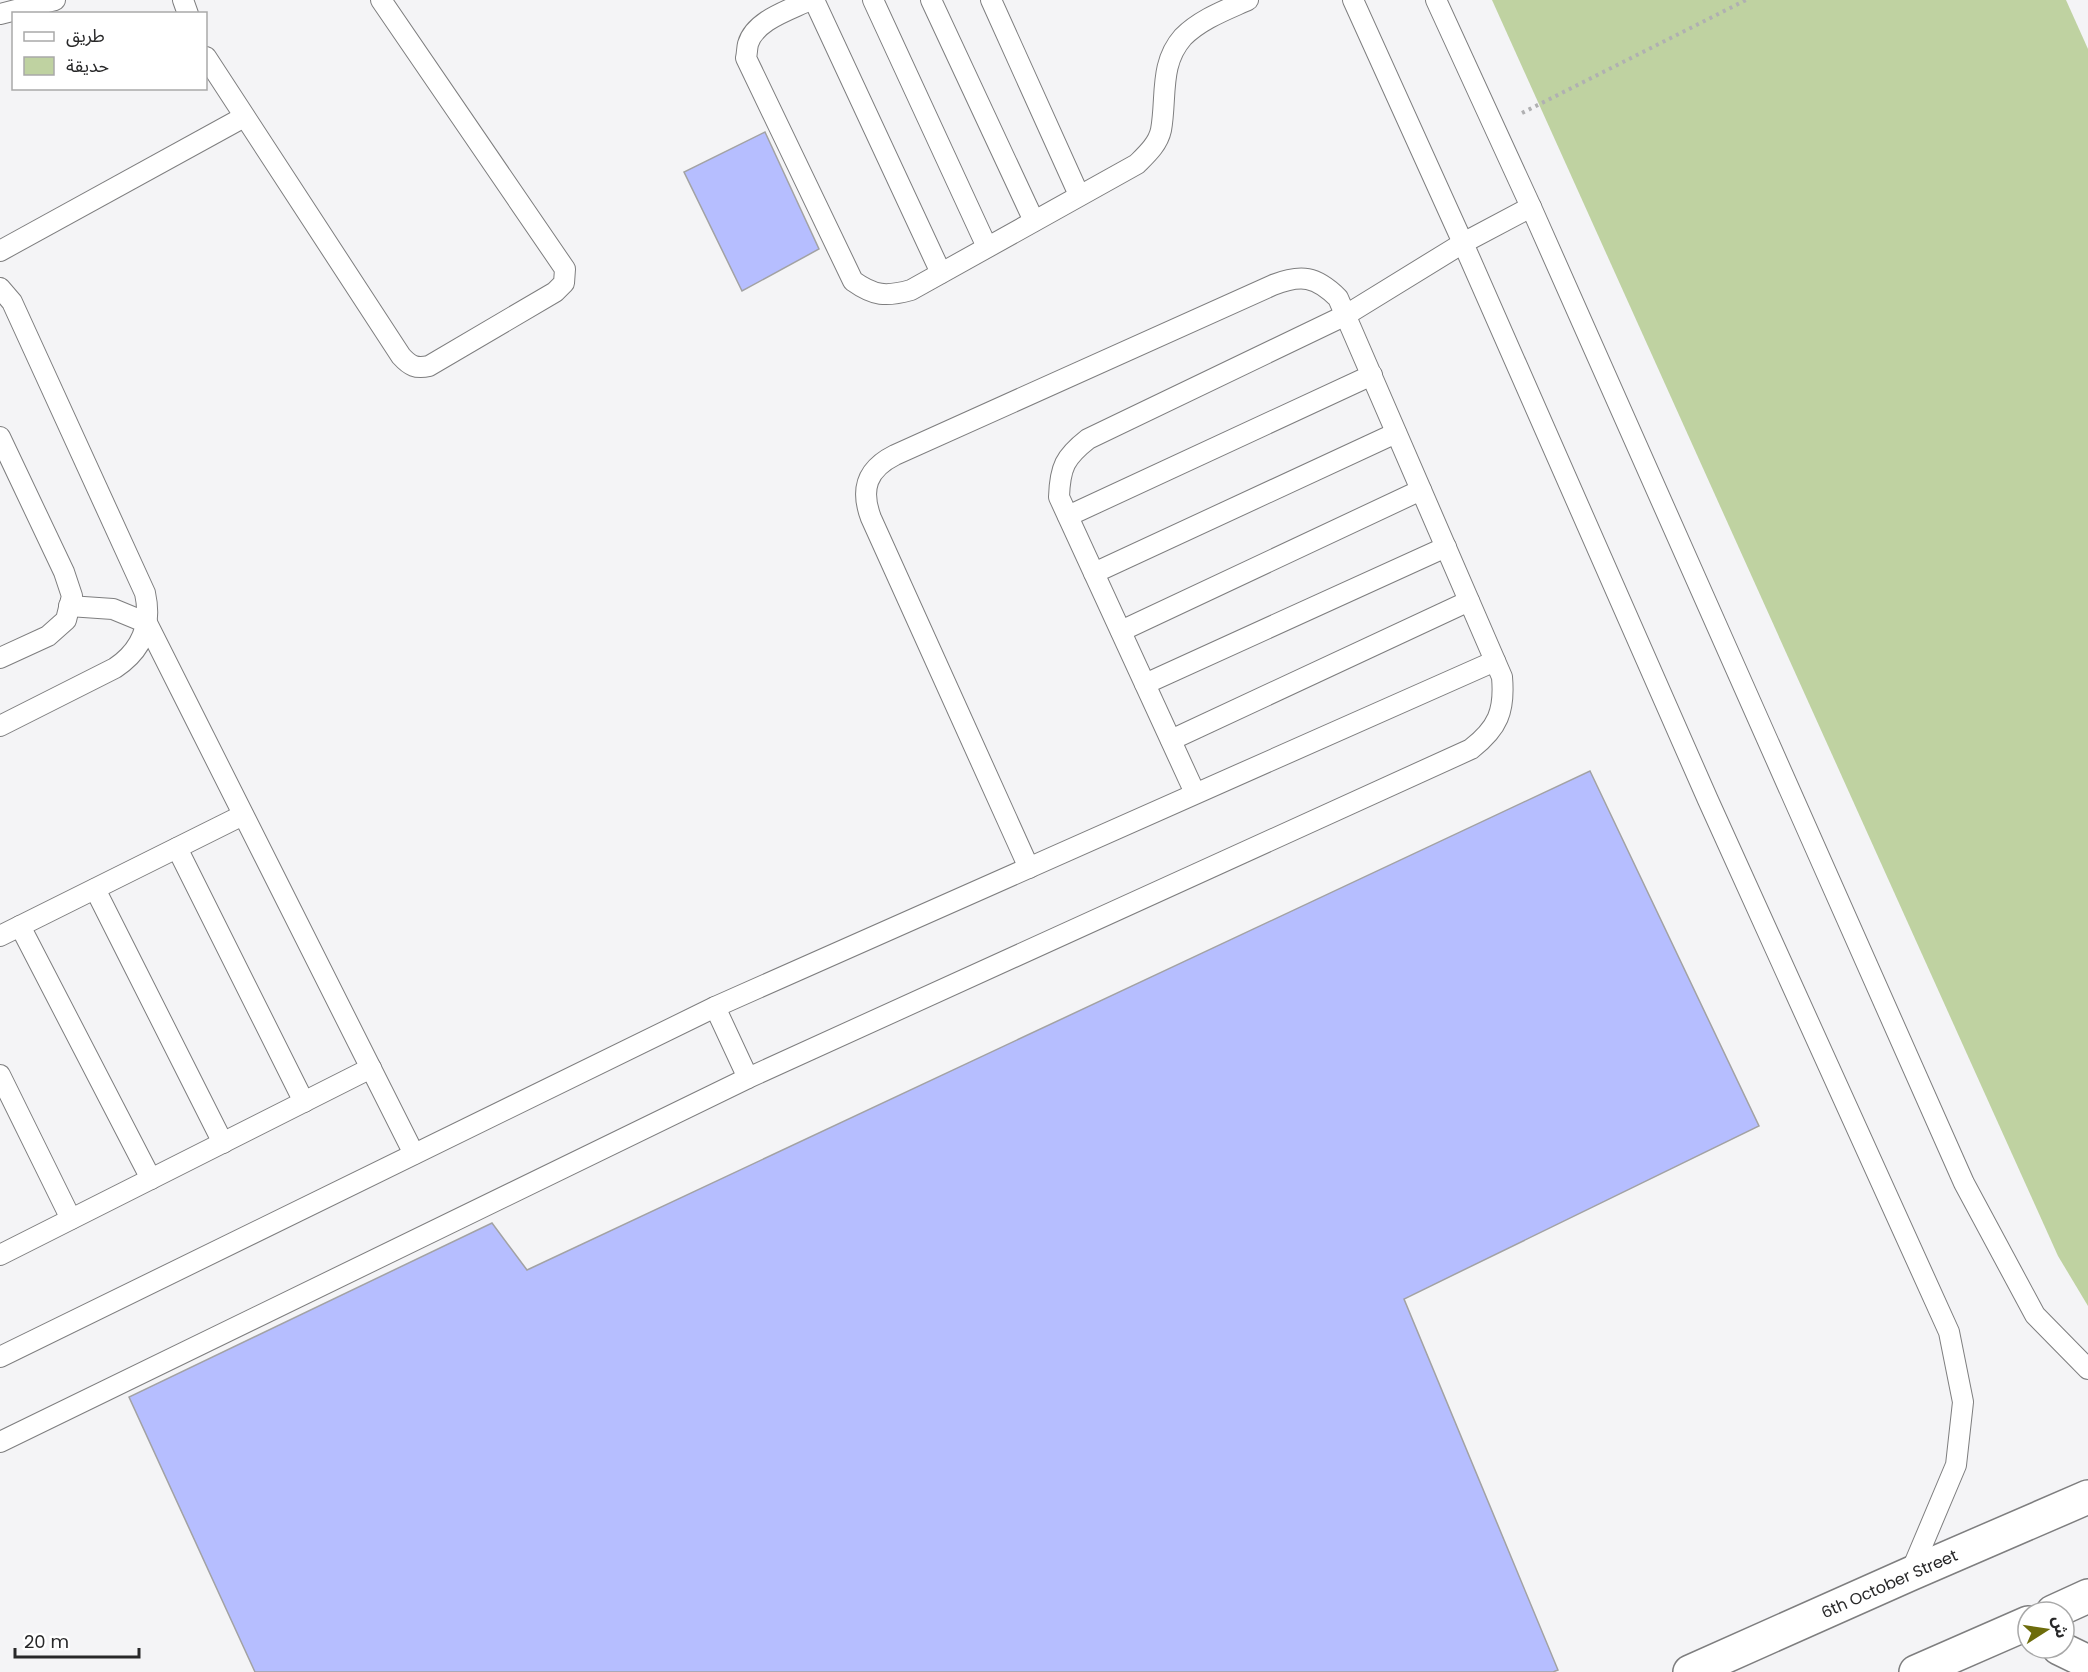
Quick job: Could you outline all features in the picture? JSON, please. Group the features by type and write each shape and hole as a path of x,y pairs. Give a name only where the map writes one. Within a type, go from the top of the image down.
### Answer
{"street":[{"name":"6th October Street","path":"1690,1672 2088,1497"},
{"path":"1916,1672 2016,1633"}],"lane":[{"path":"0,14 55,0"},
{"path":"207,59 408,364 418,368 429,366 555,292 564,282 565,269 381,0"},
{"path":"941,273 812,0 767,22 755,31 748,43 746,58 853,281 866,290 880,295 896,295 911,290 1137,164 1152,150 1161,131 1167,63 1174,49 1196,26 1248,0"},
{"path":"873,0 987,247"},
{"path":"931,0 1034,221"},
{"path":"991,0 1079,195"},
{"path":"1353,0 1463,243 1708,800 1949,1332 1963,1402 1956,1466 1910,1574"},
{"path":"1436,0 1531,207 1964,1183 2035,1315 2088,1369"},
{"path":"0,251 244,117"},
{"path":"1195,793 1059,497 1060,474 1070,453 1088,439 1346,315 1463,243 1531,207"},
{"path":"0,1442 748,1078 1471,749 1488,736 1499,719 1504,698 1502,676 1346,315 1338,298 1325,285 1308,278 1290,278 884,460 875,468 869,479 865,492 866,505 871,518 1029,868"},
{"path":"0,288 12,302 145,593 148,608 143,638 127,660 0,726"},
{"path":"1068,516 1372,375"},
{"path":"1094,573 1396,433"},
{"path":"0,437 64,572 72,596 66,620 48,636 0,658"},
{"path":"1121,631 1421,490"},
{"path":"1145,684 1446,547"},
{"path":"1170,740 1469,601"},
{"path":"69,606 113,609 147,623 414,1154"},
{"path":"0,1357 715,1006 1496,661"},
{"path":"0,936 243,815"},
{"path":"177,848 304,1102"},
{"path":"95,889 223,1143"},
{"path":"20,926 151,1179"},
{"path":"715,1006 748,1078"},
{"path":"1,1252 371,1068"},
{"path":"0,1075 70,1219"}],"path":[{"path":"1494,127 1746,0"}],"green space":[{"path":"1492,0 2066,0 2088,49 2088,1306 2058,1256"}],"building":[{"path":"765,132 819,249 742,291 684,172"},
{"path":"1590,771 1759,1126 1404,1299 1558,1670 1553,1672 255,1672 129,1397 492,1223 527,1270"}]}
